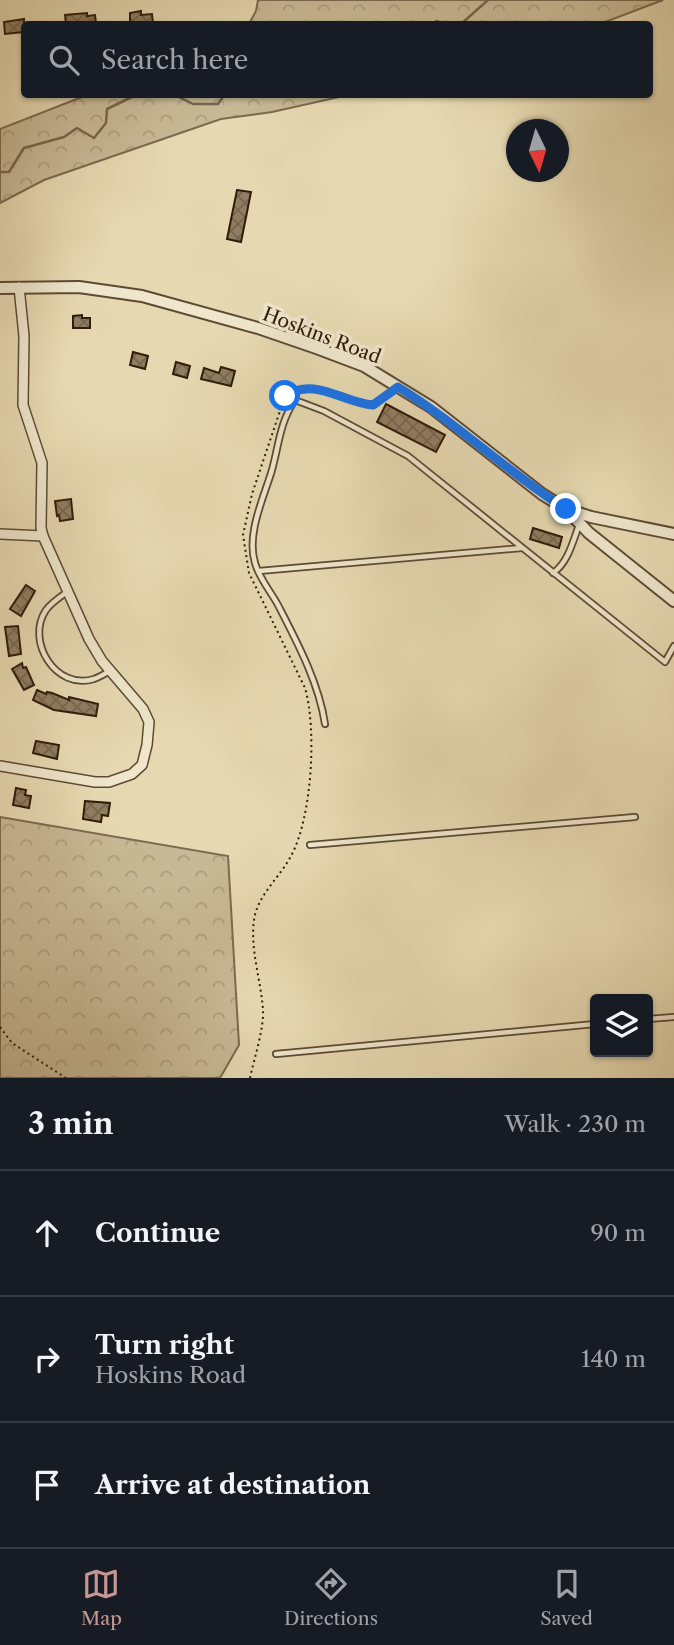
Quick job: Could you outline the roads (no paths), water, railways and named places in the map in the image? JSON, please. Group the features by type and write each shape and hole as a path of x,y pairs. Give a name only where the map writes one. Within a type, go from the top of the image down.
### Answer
{"street":[{"name":"Hoskins Road","path":"0,288 79,286 166,301 319,349 364,366 431,407 542,494 566,509 591,517 674,534"},
{"path":"0,766 109,782 132,774 142,765 149,722 143,709 110,671 89,639 43,536 42,463 23,405 24,336 19,287"},
{"path":"566,509 580,524 674,601"},
{"path":"0,534 43,536"}],"lane":[{"path":"325,724 322,702 278,605 255,563 255,529 277,453 284,416 295,400 324,411 408,456 665,662 674,646"},
{"path":"553,573 568,554 580,524"},
{"path":"259,571 523,548"},
{"path":"68,591 47,608 41,621 39,642 44,654 56,671 76,680 94,679 110,671"},
{"path":"310,845 635,817"},
{"path":"653,1019 674,1017"},
{"path":"276,1054 590,1024"}],"waterway":[{"path":"464,21 488,0"},
{"path":"0,172 9,172 24,148 64,137 77,128 94,138 106,123 107,109 130,98"},
{"path":"181,98 193,104 218,104 222,98"}]}
